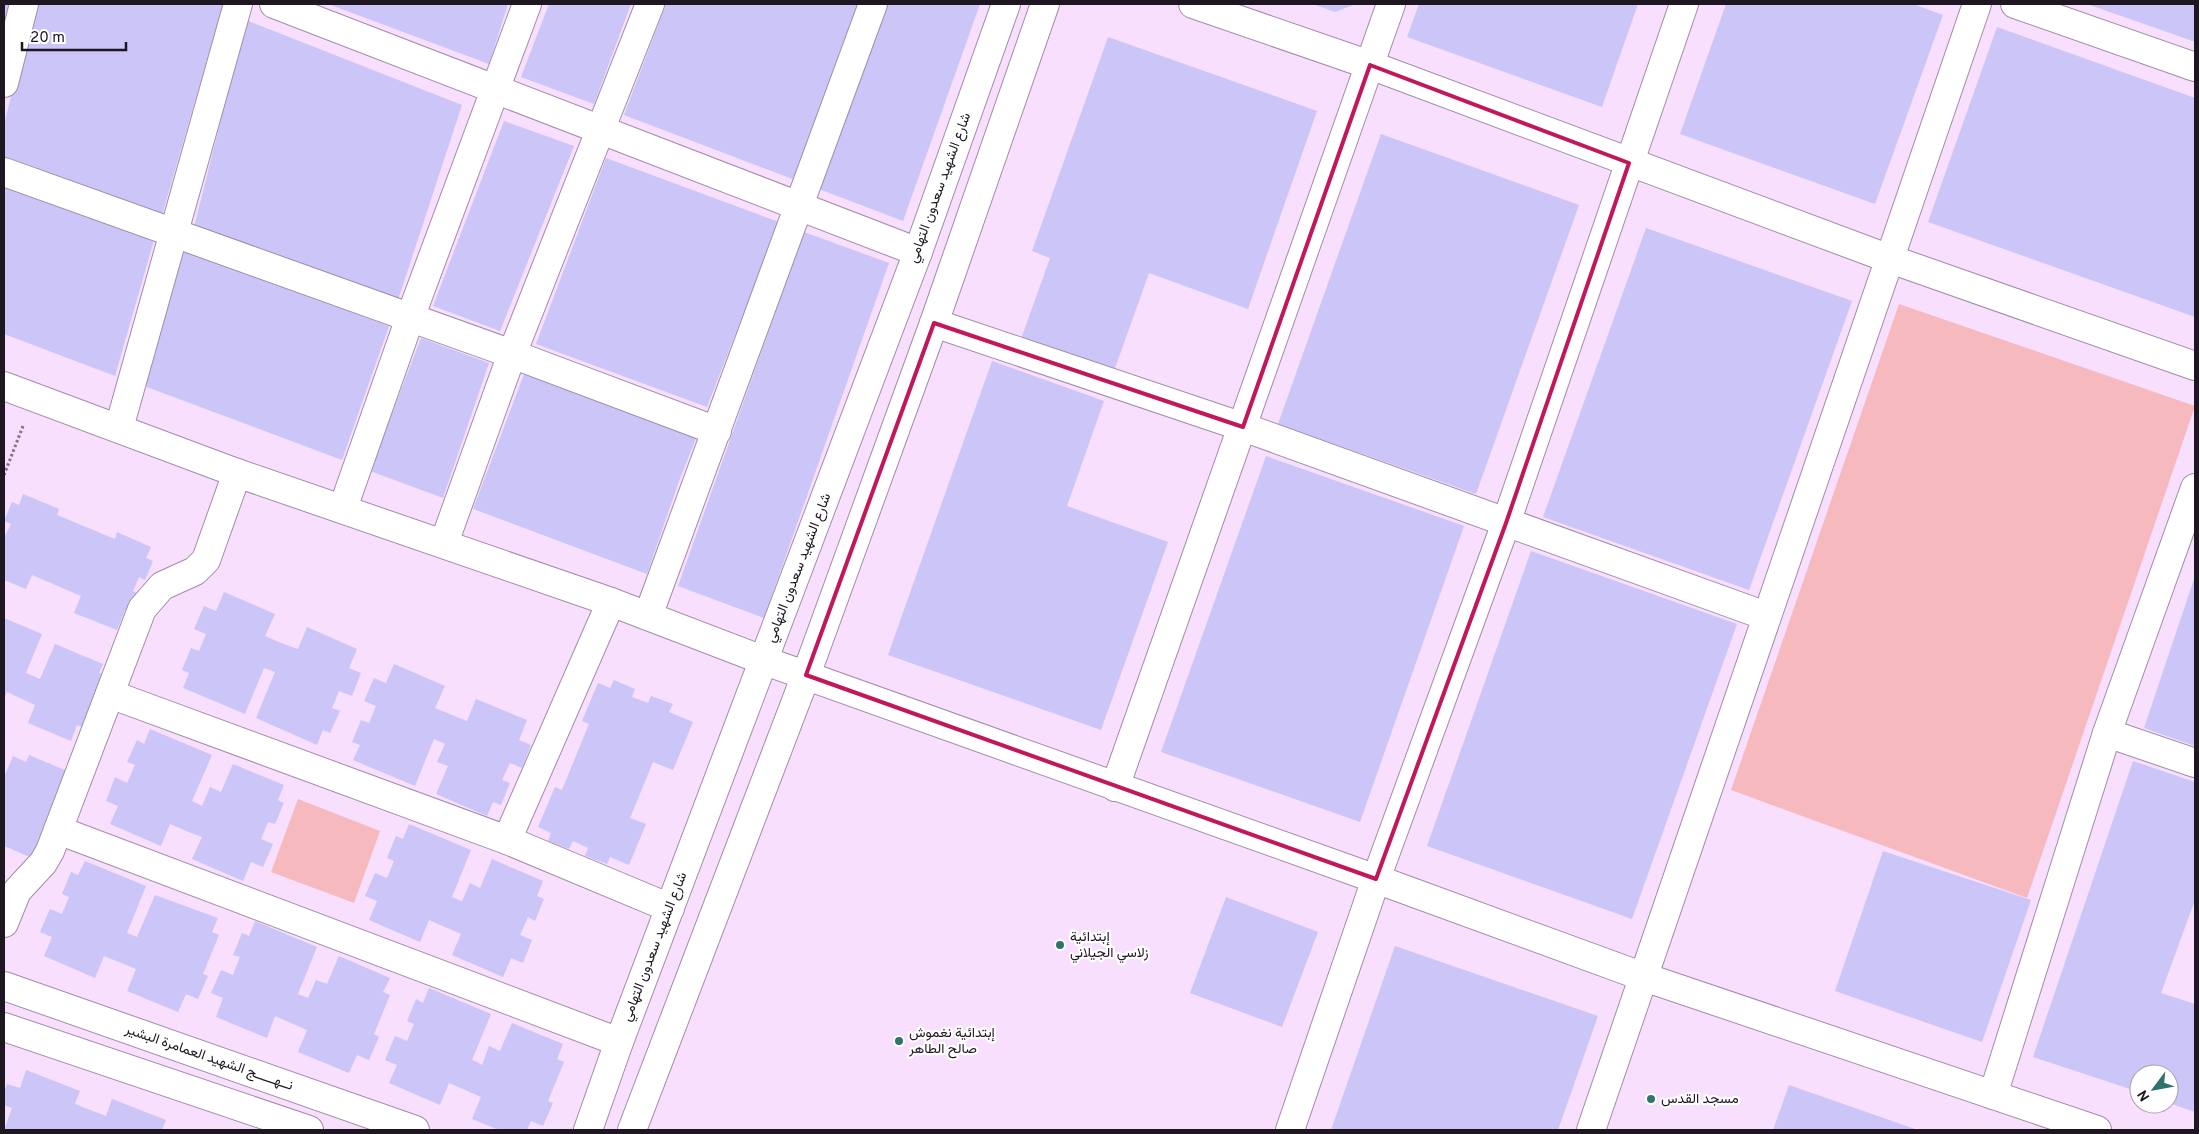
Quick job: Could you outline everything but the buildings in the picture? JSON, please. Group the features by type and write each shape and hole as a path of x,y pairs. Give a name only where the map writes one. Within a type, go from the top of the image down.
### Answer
{"street":[{"path":"4,83 24,4"},
{"path":"119,428 238,4"},
{"path":"274,4 918,252"},
{"path":"343,508 410,318 527,4"},
{"path":"444,544 512,354 650,4"},
{"path":"648,616 800,207 873,4"},
{"name":"شارع الشهيد سعدون التهامي","path":"588,1130 619,1042 765,661 918,252 1006,4"},
{"path":"632,1130 806,675 934,323 1045,4"},
{"path":"1193,4 1370,65 1629,163 2195,366"},
{"path":"1116,787 1391,4"},
{"path":"1290,1130 1376,879 1506,523 1684,4"},
{"path":"1591,1130 1977,4"},
{"path":"2015,4 2195,67"},
{"path":"4,172 512,354 717,431"},
{"path":"934,323 1243,428 1766,616"},
{"path":"4,386 237,473 611,602 765,661 1376,879 1644,977 1993,1095 2038,1121 2098,1130"},
{"path":"4,923 17,891 43,863 58,830 142,609 162,586 195,571 206,560 237,473"},
{"path":"1993,1095 2107,733 2195,488"},
{"path":"508,840 611,602"},
{"path":"110,694 508,840 670,908"},
{"path":"2107,733 2195,763"},
{"path":"58,830 619,1042"},
{"name":"نــهـــــج الشهيد العمامرة البشير","path":"4,986 415,1130"},
{"path":"4,1027 257,1122 309,1130"}],"path":[{"path":"4,475 35,398"}],"highlighted area":[{"path":"1370,65 1629,163 1506,523 1376,879 806,675 934,323 1243,427"}],"shaded area":[{"path":"1899,304 2195,406 2027,898 1731,790"},
{"path":"298,799 380,831 354,903 271,872"}],"place":[{"name":"إبتدائية زلاسي الجيلاني","path":"1060,945"},
{"name":"إبتدائية نغموش صالح الطاهر","path":"899,1041"},
{"name":"مسجد القدس","path":"1651,1099"}]}
